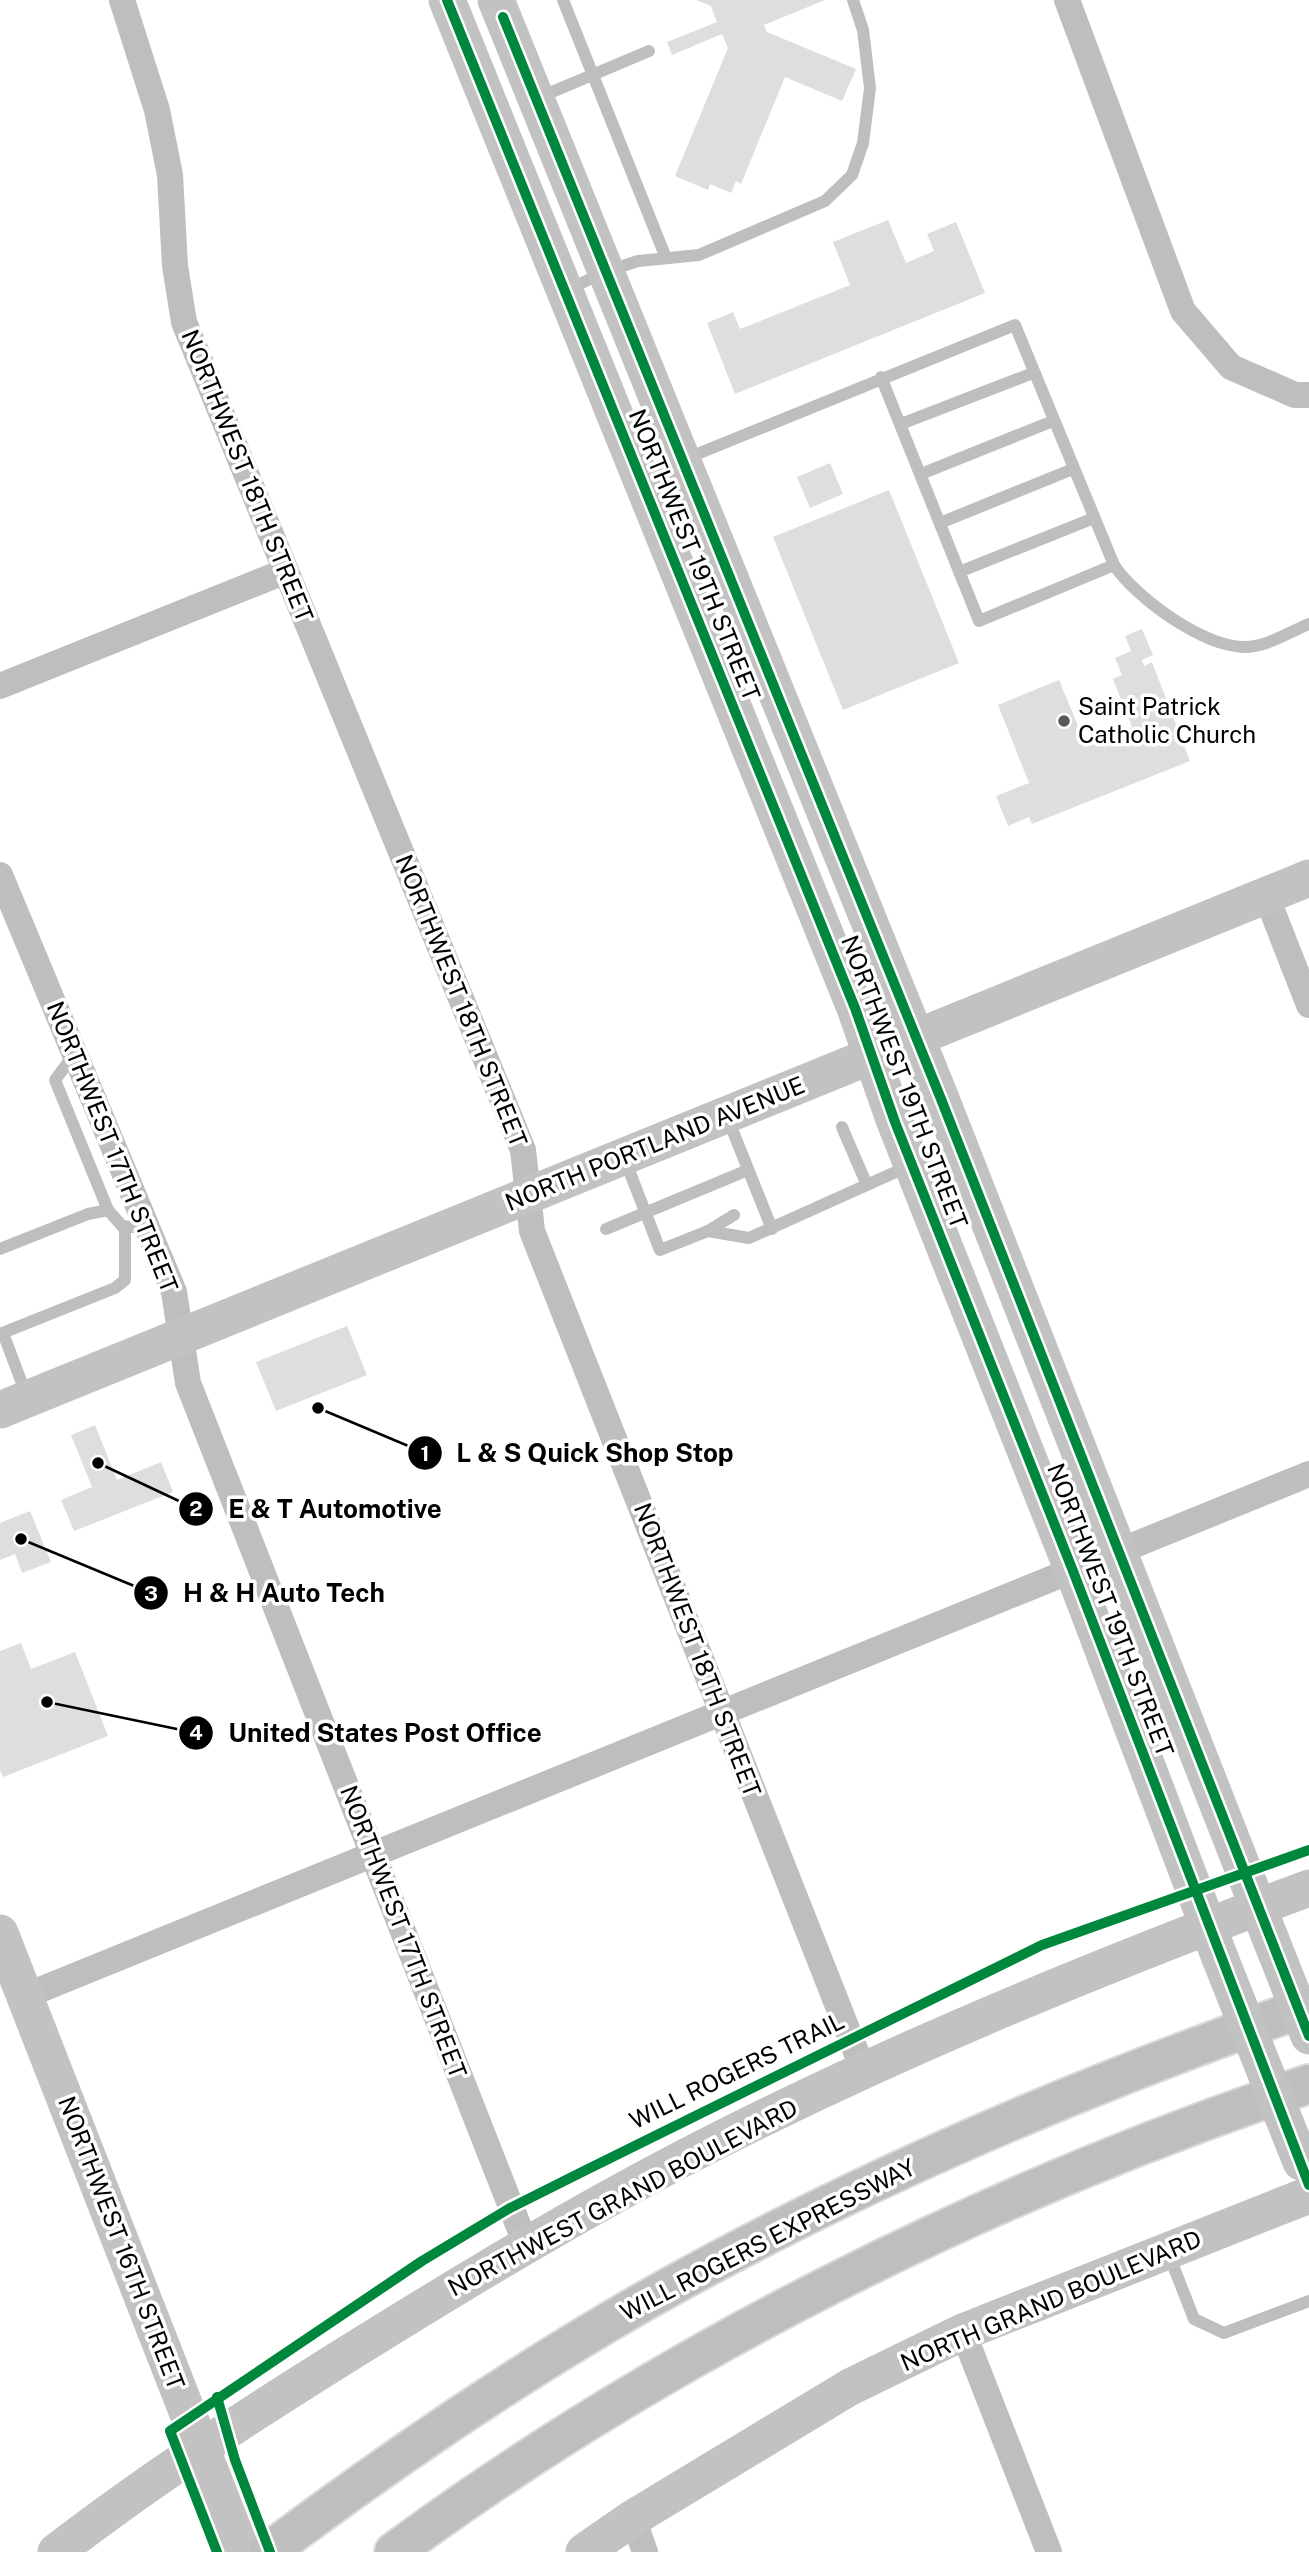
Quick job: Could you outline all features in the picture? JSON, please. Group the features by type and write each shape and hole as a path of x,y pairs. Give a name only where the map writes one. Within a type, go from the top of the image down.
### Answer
{"highway":[{"name":"WILL ROGERS EXPRESSWAY","path":"268,2552 370,2475 510,2382 643,2302 739,2251 863,2188 985,2132 1228,2034 1309,2006"},
{"path":"394,2552 452,2509 571,2433 682,2367 878,2262 1023,2194 1247,2105 1309,2084"}],"street":[{"name":"NORTHWEST 18TH STREET","path":"122,0 160,123 170,175 175,266 184,321 523,1150 533,1231 864,2072"},
{"name":"NORTHWEST 19TH STREET","path":"447,0 872,1056 1073,1571 1306,2181"},
{"name":"NORTHWEST 19TH STREET","path":"496,0 916,1038 1309,2036"},
{"path":"1067,0 1183,311 1231,367 1295,395 1309,395"},
{"path":"0,686 286,571"},
{"name":"NORTHWEST 17TH STREET","path":"0,875 75,1053 136,1226 174,1292 188,1383 526,2245"},
{"name":"NORTH PORTLAND AVENUE","path":"14,1404 1309,878"},
{"path":"1266,895 1309,1004"},
{"path":"25,1996 1309,1474"},
{"name":"NORTHWEST GRAND BOULEVARD","path":"56,2552 139,2488 205,2457 526,2245 717,2141 960,2027 1214,1942 1258,1907 1309,1888"},
{"name":"NORTHWEST 16TH STREET","path":"0,1933 242,2552"},
{"name":"NORTH GRAND BOULEVARD","path":"584,2552 633,2518 850,2387 963,2332 1168,2251 1306,2181"},
{"path":"963,2332 1049,2552"},
{"path":"633,2518 645,2552"}],"lane":[{"path":"564,0 666,258"},
{"path":"565,292 604,272 638,261 699,255 825,201 852,175 863,143 870,88 863,30 853,0"},
{"path":"535,99 649,51"},
{"path":"639,477 1015,325 1114,565 1127,585 1178,620 1222,642 1244,647 1262,643 1309,624"},
{"path":"901,424 1033,373"},
{"path":"881,377 979,621 1114,565"},
{"path":"921,474 1053,421"},
{"path":"940,523 1073,469"},
{"path":"959,572 1094,517"},
{"path":"14,1404 1,1333 115,1288 125,1280 136,1226 108,1210 56,1084 59,1071 75,1053"},
{"path":"726,1115 772,1229"},
{"path":"842,1127 867,1185"},
{"path":"624,1156 660,1250 708,1231 734,1215"},
{"path":"708,1231 749,1238 913,1165"},
{"path":"606,1229 748,1170"},
{"path":"748,1208 761,1202"},
{"path":"0,1249 88,1214 108,1210"},
{"path":"753,1222 767,1216"},
{"path":"708,1231 739,1229"},
{"path":"1168,2251 1194,2319 1224,2333 1309,2301"}],"building":[{"path":"696,0 825,0 764,25 767,32 856,69 842,101 785,77 741,184 736,181 731,193 710,184 708,190 675,176 728,48 722,34 672,55 667,42 717,22 711,6"},
{"path":"888,220 906,263 934,251 927,234 956,222 985,293 735,394 707,323 733,312 740,329 850,285 833,242"},
{"path":"830,463 843,494 810,508 797,477"},
{"path":"889,490 959,663 843,710 773,537"},
{"path":"1142,629 1153,655 1142,660 1144,666 1152,662 1190,761 1032,824 1029,817 1008,826 996,796 1029,783 998,705 1059,680 1086,745 1132,727 1113,679 1122,675 1115,658 1131,651 1125,636"},
{"path":"347,1326 367,1375 276,1411 256,1362"},
{"path":"95,1425 117,1480 161,1462 173,1492 74,1531 61,1500 92,1487 71,1435"},
{"path":"30,1511 51,1562 22,1573 15,1554 0,1560 0,1523"},
{"path":"21,1643 31,1669 75,1652 108,1736 3,1777 0,1770 0,1651"}],"cycle path":[{"path":"447,0 855,1008 895,1122 1073,1571 1309,2185"},
{"path":"503,17 941,1099 1309,2036"},
{"name":"WILL ROGERS TRAIL","path":"217,2552 170,2431 422,2261 510,2208 1042,1945 1309,1850"},
{"path":"217,2397 235,2460 270,2552"}],"place":[{"name":"Saint Patrick Catholic Church","path":"1064,721"},
{"name":"L & S Quick Shop Stop","path":"318,1408"},
{"name":"E & T Automotive","path":"98,1463"},
{"name":"H & H Auto Tech","path":"21,1539"},
{"name":"United States Post Office","path":"47,1702"}]}
